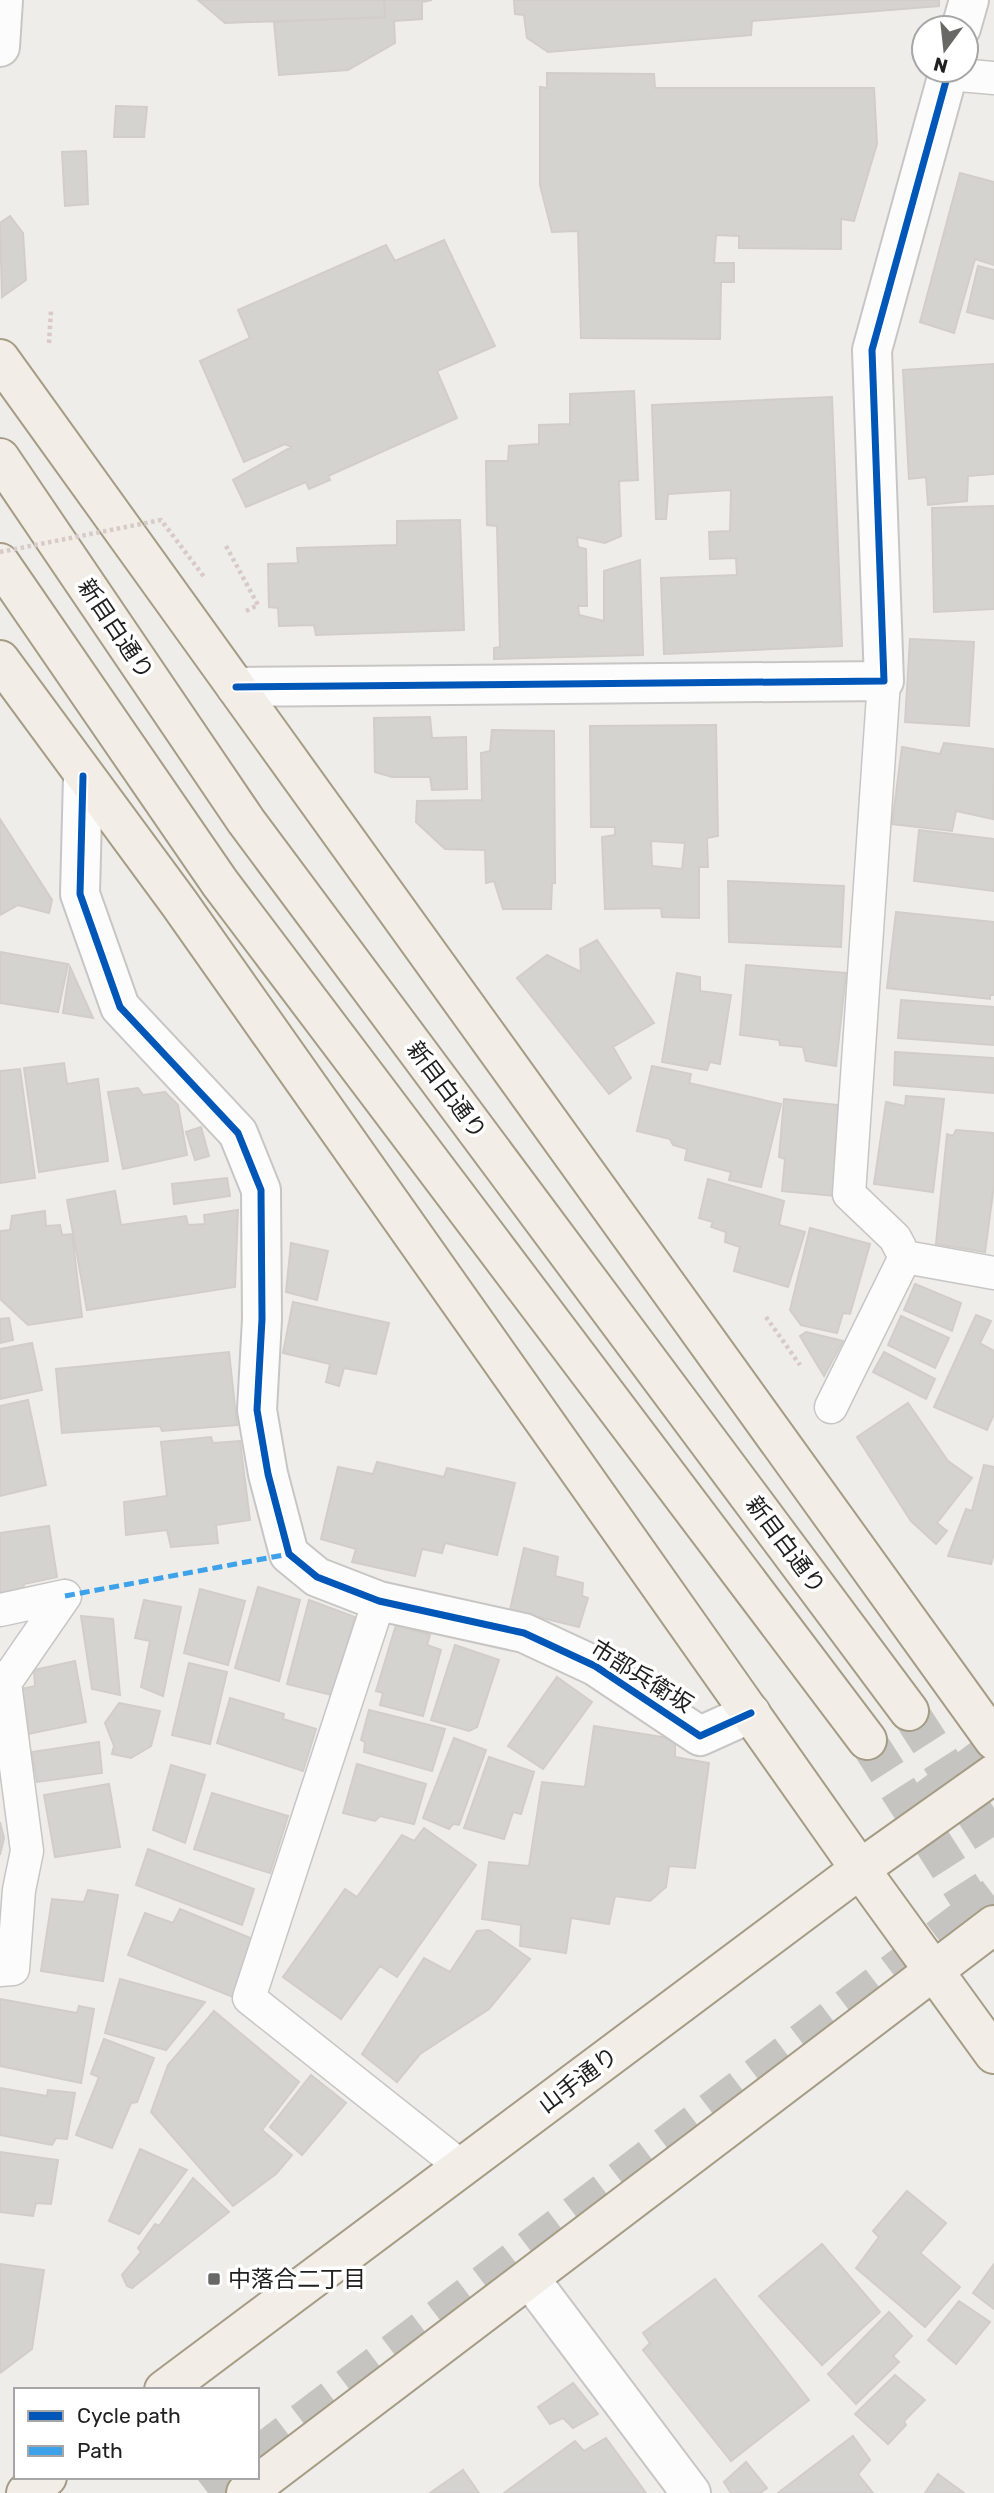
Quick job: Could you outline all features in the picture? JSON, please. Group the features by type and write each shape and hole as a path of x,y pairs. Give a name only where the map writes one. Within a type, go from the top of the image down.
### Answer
{"main road":[{"path":"0,359 994,1740"},
{"name":"新目白通り","path":"0,458 246,821 909,1711"},
{"path":"0,563 220,883 867,1740"},
{"path":"0,660 179,903 860,1869 994,2054"},
{"name":"山手通り","path":"167,2388 860,1869 994,1774"},
{"path":"257,2490 994,1925"},
{"path":"26,2493 44,2479"}],"street":[{"path":"0,47 3,0"},
{"path":"236,687 884,681 872,351 945,84"},
{"name":"市部兵衛坂","path":"83,776 80,894 120,1007 237,1133 261,1189 262,1320 257,1410 268,1474 289,1554 317,1577 379,1601 524,1633 595,1666 699,1736 751,1713"},
{"path":"530,2279 691,2493"}],"lane":[{"path":"884,681 849,1194 895,1238 905,1257"},
{"path":"905,1257 994,1273"},
{"path":"831,1407 905,1257"},
{"path":"0,1610 65,1596 5,1683 27,1851 19,1890 13,1969 0,1970"},
{"path":"379,1601 249,1998 462,2167"}],"path":[{"path":"0,552 161,520 213,588"},
{"path":"226,546 258,605 235,616"}],"building":[{"path":"198,0 384,0 385,17 225,23"},
{"path":"384,0 432,0 422,2 422,19 394,21 395,43 348,70 279,75 274,22 385,17"},
{"path":"514,0 939,0 939,6 752,21 751,35 548,52 527,38 524,15 515,14"},
{"path":"547,73 654,74 655,88 874,88 877,144 854,221 841,219 841,249 739,248 739,236 716,235 714,263 734,263 734,282 721,282 720,339 581,338 578,231 552,232 540,185 540,87 547,88"},
{"path":"116,106 147,107 144,137 114,137"},
{"path":"86,151 88,204 65,206 62,152"},
{"path":"960,173 994,182 994,265 975,259 954,333 920,322"},
{"path":"10,216 23,233 26,280 2,297 0,223"},
{"path":"444,240 495,346 437,371 457,418 328,476 330,480 309,489 306,482 246,507 233,480 291,447 285,444 244,462 200,361 250,338 238,310 386,245 395,261"},
{"path":"978,266 994,270 994,319 967,312"},
{"path":"994,364 994,474 968,476 967,501 928,505 926,477 909,479 903,370"},
{"path":"634,391 638,480 619,481 621,536 605,543 577,537 578,547 586,549 587,606 578,606 579,615 604,621 604,571 640,560 643,655 494,659 494,648 500,647 497,526 487,525 486,461 508,461 509,446 539,444 539,425 570,424 570,394"},
{"path":"832,397 842,646 664,654 661,578 737,575 736,558 710,559 709,532 730,531 731,490 668,494 666,519 656,519 652,405"},
{"path":"994,506 994,609 934,612 932,508"},
{"path":"460,520 464,630 316,635 314,625 279,626 278,608 269,607 268,564 298,563 297,548 397,545 397,521"},
{"path":"910,639 974,642 969,726 905,722"},
{"path":"430,717 432,738 466,737 467,789 432,790 430,777 392,777 375,772 374,718"},
{"path":"716,725 718,836 707,838 708,867 699,867 699,918 662,917 661,908 605,909 602,837 615,835 615,827 591,827 590,726","holes":["651,841 685,843 682,869 652,866"]},
{"path":"492,730 554,731 555,883 552,883 551,909 503,909 494,881 486,883 485,850 445,849 416,822 417,801 482,800 481,753 490,751"},
{"path":"944,743 994,749 993,819 956,811 952,831 892,824 902,747 940,754"},
{"path":"0,819 52,900 49,913 18,905 0,915"},
{"path":"919,830 994,839 994,891 914,881"},
{"path":"728,881 844,886 841,947 729,942"},
{"path":"896,912 994,922 994,995 990,995 990,999 887,988"},
{"path":"597,940 654,1023 613,1047 631,1078 609,1094 517,978 547,955 581,972 580,949"},
{"path":"0,952 68,964 58,1012 0,1003"},
{"path":"746,965 846,973 836,1066 806,1061 803,1047 780,1045 779,1040 740,1035"},
{"path":"70,967 93,1018 63,1013"},
{"path":"677,973 700,977 700,991 731,995 720,1064 710,1062 707,1070 662,1062"},
{"path":"901,1000 994,1007 994,1045 898,1038"},
{"path":"895,1052 994,1058 994,1093 894,1085"},
{"path":"64,1063 67,1084 98,1079 108,1161 39,1172 24,1068"},
{"path":"652,1066 691,1074 689,1083 781,1104 761,1187 729,1180 731,1172 685,1160 687,1149 673,1145 670,1139 637,1131"},
{"path":"20,1069 35,1178 0,1183 0,1071"},
{"path":"138,1088 143,1095 165,1092 178,1105 187,1155 123,1169 108,1092"},
{"path":"906,1096 944,1099 933,1192 874,1184 886,1102 905,1106"},
{"path":"784,1099 845,1106 835,1196 782,1191 785,1159 779,1157"},
{"path":"201,1127 209,1156 195,1160 186,1132"},
{"path":"956,1130 994,1133 994,1185 985,1252 936,1244 947,1134 953,1136"},
{"path":"227,1178 230,1196 174,1204 172,1184"},
{"path":"708,1179 784,1201 779,1225 805,1232 788,1287 734,1271 740,1247 725,1242 726,1232 711,1227 713,1222 699,1218"},
{"path":"115,1191 121,1225 186,1216 188,1225 205,1224 204,1215 238,1210 235,1287 87,1310 67,1200"},
{"path":"45,1211 46,1226 60,1225 62,1235 72,1234 82,1317 28,1325 0,1299 0,1231 10,1230 12,1216"},
{"path":"810,1228 870,1244 850,1314 843,1313 837,1333 801,1325 790,1310"},
{"path":"291,1243 328,1251 317,1300 286,1292"},
{"path":"915,1284 961,1303 952,1331 904,1310"},
{"path":"293,1302 389,1323 376,1374 344,1368 339,1386 326,1382 330,1364 283,1353"},
{"path":"976,1315 991,1321 980,1343 994,1351 994,1414 987,1430 934,1407"},
{"path":"901,1316 949,1338 935,1368 888,1345"},
{"path":"9,1318 13,1340 0,1343 0,1319"},
{"path":"806,1332 843,1341 824,1376 800,1336"},
{"path":"32,1343 42,1390 0,1399 0,1349"},
{"path":"229,1352 237,1425 162,1431 160,1426 62,1433 56,1369"},
{"path":"884,1352 935,1379 926,1399 873,1372"},
{"path":"28,1400 46,1485 0,1496 0,1406"},
{"path":"908,1403 948,1461 972,1478 937,1523 947,1531 936,1544 911,1521 857,1437"},
{"path":"211,1437 213,1443 240,1441 250,1520 216,1525 218,1543 171,1547 167,1530 126,1535 124,1502 167,1496 161,1442"},
{"path":"377,1462 444,1477 447,1468 515,1483 497,1555 445,1543 442,1553 422,1549 415,1576 352,1562 356,1549 321,1539 338,1467 373,1474"},
{"path":"984,1465 994,1467 994,1553 991,1564 948,1556 966,1509 972,1511"},
{"path":"49,1526 57,1577 24,1584 23,1591 0,1595 0,1533"},
{"path":"524,1548 558,1557 555,1576 583,1583 582,1596 588,1598 579,1627 510,1610"},
{"path":"258,1587 300,1600 279,1681 235,1668"},
{"path":"200,1589 245,1601 228,1665 184,1653"},
{"path":"144,1600 181,1607 163,1696 141,1687 150,1641 135,1638"},
{"path":"309,1600 355,1617 332,1695 287,1684"},
{"path":"81,1616 113,1619 120,1695 92,1689"},
{"path":"396,1625 430,1635 427,1645 441,1650 423,1716 380,1705 383,1693 376,1691"},
{"path":"455,1645 499,1660 477,1727 469,1731 431,1720"},
{"path":"75,1661 86,1722 28,1734 21,1689 35,1686 34,1670"},
{"path":"189,1663 227,1672 210,1744 172,1735"},
{"path":"557,1677 592,1702 543,1769 508,1746"},
{"path":"230,1698 284,1714 283,1719 316,1729 303,1771 217,1743"},
{"path":"119,1703 160,1711 151,1746 131,1758 112,1754 114,1746 105,1723"},
{"path":"369,1710 445,1729 432,1771 364,1752 365,1742 361,1740"},
{"path":"594,1726 675,1739 675,1757 709,1763 695,1868 669,1866 666,1887 650,1901 615,1896 609,1924 571,1918 566,1953 520,1946 521,1925 482,1919 489,1862 529,1866 542,1782 585,1787"},
{"path":"454,1738 486,1750 459,1825 453,1824 449,1829 423,1818"},
{"path":"99,1742 102,1773 37,1782 32,1752"},
{"path":"489,1757 534,1772 521,1814 513,1812 504,1839 464,1828"},
{"path":"357,1764 426,1784 414,1824 380,1816 375,1821 343,1813"},
{"path":"171,1765 205,1775 185,1843 153,1830"},
{"path":"109,1784 120,1847 55,1857 44,1795"},
{"path":"212,1793 288,1816 270,1873 194,1849"},
{"path":"0,1822 4,1838 0,1855"},
{"path":"424,1828 476,1865 397,1977 380,1966 341,2019 283,1977 345,1889 357,1897 402,1835 414,1841"},
{"path":"148,1849 254,1889 242,1925 136,1885"},
{"path":"88,1890 118,1895 103,1981 41,1971 52,1899 84,1902"},
{"path":"180,1909 255,1940 233,1997 128,1955 145,1913 173,1923"},
{"path":"489,1930 530,1959 489,2009 420,2054 397,2082 362,2054 424,1958 450,1972 477,1931"},
{"path":"120,1979 205,2002 166,2050 105,2033"},
{"path":"0,1999 77,2013 79,2006 94,2009 81,2083 0,2066"},
{"path":"214,2011 299,2082 262,2130 292,2155 276,2174 233,2206 151,2112 168,2065"},
{"path":"104,2039 154,2058 137,2102 131,2103 112,2148 76,2135 99,2077 91,2074"},
{"path":"311,2075 346,2103 302,2155 270,2127"},
{"path":"0,2088 47,2096 48,2090 75,2093 67,2139 56,2138 52,2145 0,2135"},
{"path":"140,2149 187,2170 139,2234 109,2221"},
{"path":"0,2152 58,2160 51,2204 36,2203 33,2216 0,2212"},
{"path":"193,2178 229,2212 132,2288 127,2286 122,2275 141,2252 138,2248 155,2224 159,2226"},
{"path":"907,2191 946,2223 920,2253 960,2287 925,2327 856,2268 879,2237 873,2231"},
{"path":"822,2244 880,2312 822,2365 759,2296"},
{"path":"0,2264 44,2270 32,2349 0,2373"},
{"path":"994,2264 994,2309 973,2293"},
{"path":"715,2279 809,2400 731,2461 643,2350 650,2343 643,2333"},
{"path":"959,2301 990,2322 956,2364 928,2340"},
{"path":"889,2312 912,2336 893,2356 899,2362 856,2404 828,2374"},
{"path":"895,2375 925,2400 904,2421 906,2425 888,2444 855,2414"},
{"path":"573,2383 598,2414 573,2428 563,2418 550,2424 538,2407"},
{"path":"853,2436 870,2460 858,2474 873,2493 778,2493"},
{"path":"606,2438 646,2493 504,2493 575,2441 584,2451"},
{"path":"746,2462 767,2488 760,2493 731,2493 724,2482"},
{"path":"463,2470 479,2493 430,2493"},
{"path":"938,2474 964,2493 925,2493"}],"tunnel":[{"path":"909,1711 994,1843"},
{"path":"867,1740 994,1938"},
{"path":"912,1810 994,1749"},
{"path":"259,2454 994,1896"},
{"path":"208,2493 226,2479"}],"marked path":[{"path":"65,1596 289,1554"}],"cycle path":[{"path":"236,687 884,681 872,350 945,84"},
{"path":"83,776 80,894 120,1007 238,1133 261,1190 262,1319 257,1410 268,1474 289,1554 317,1577 379,1601 524,1633 595,1666 700,1736 751,1713"}],"place":[{"name":"中落合二丁目","path":"214,2279"}]}
